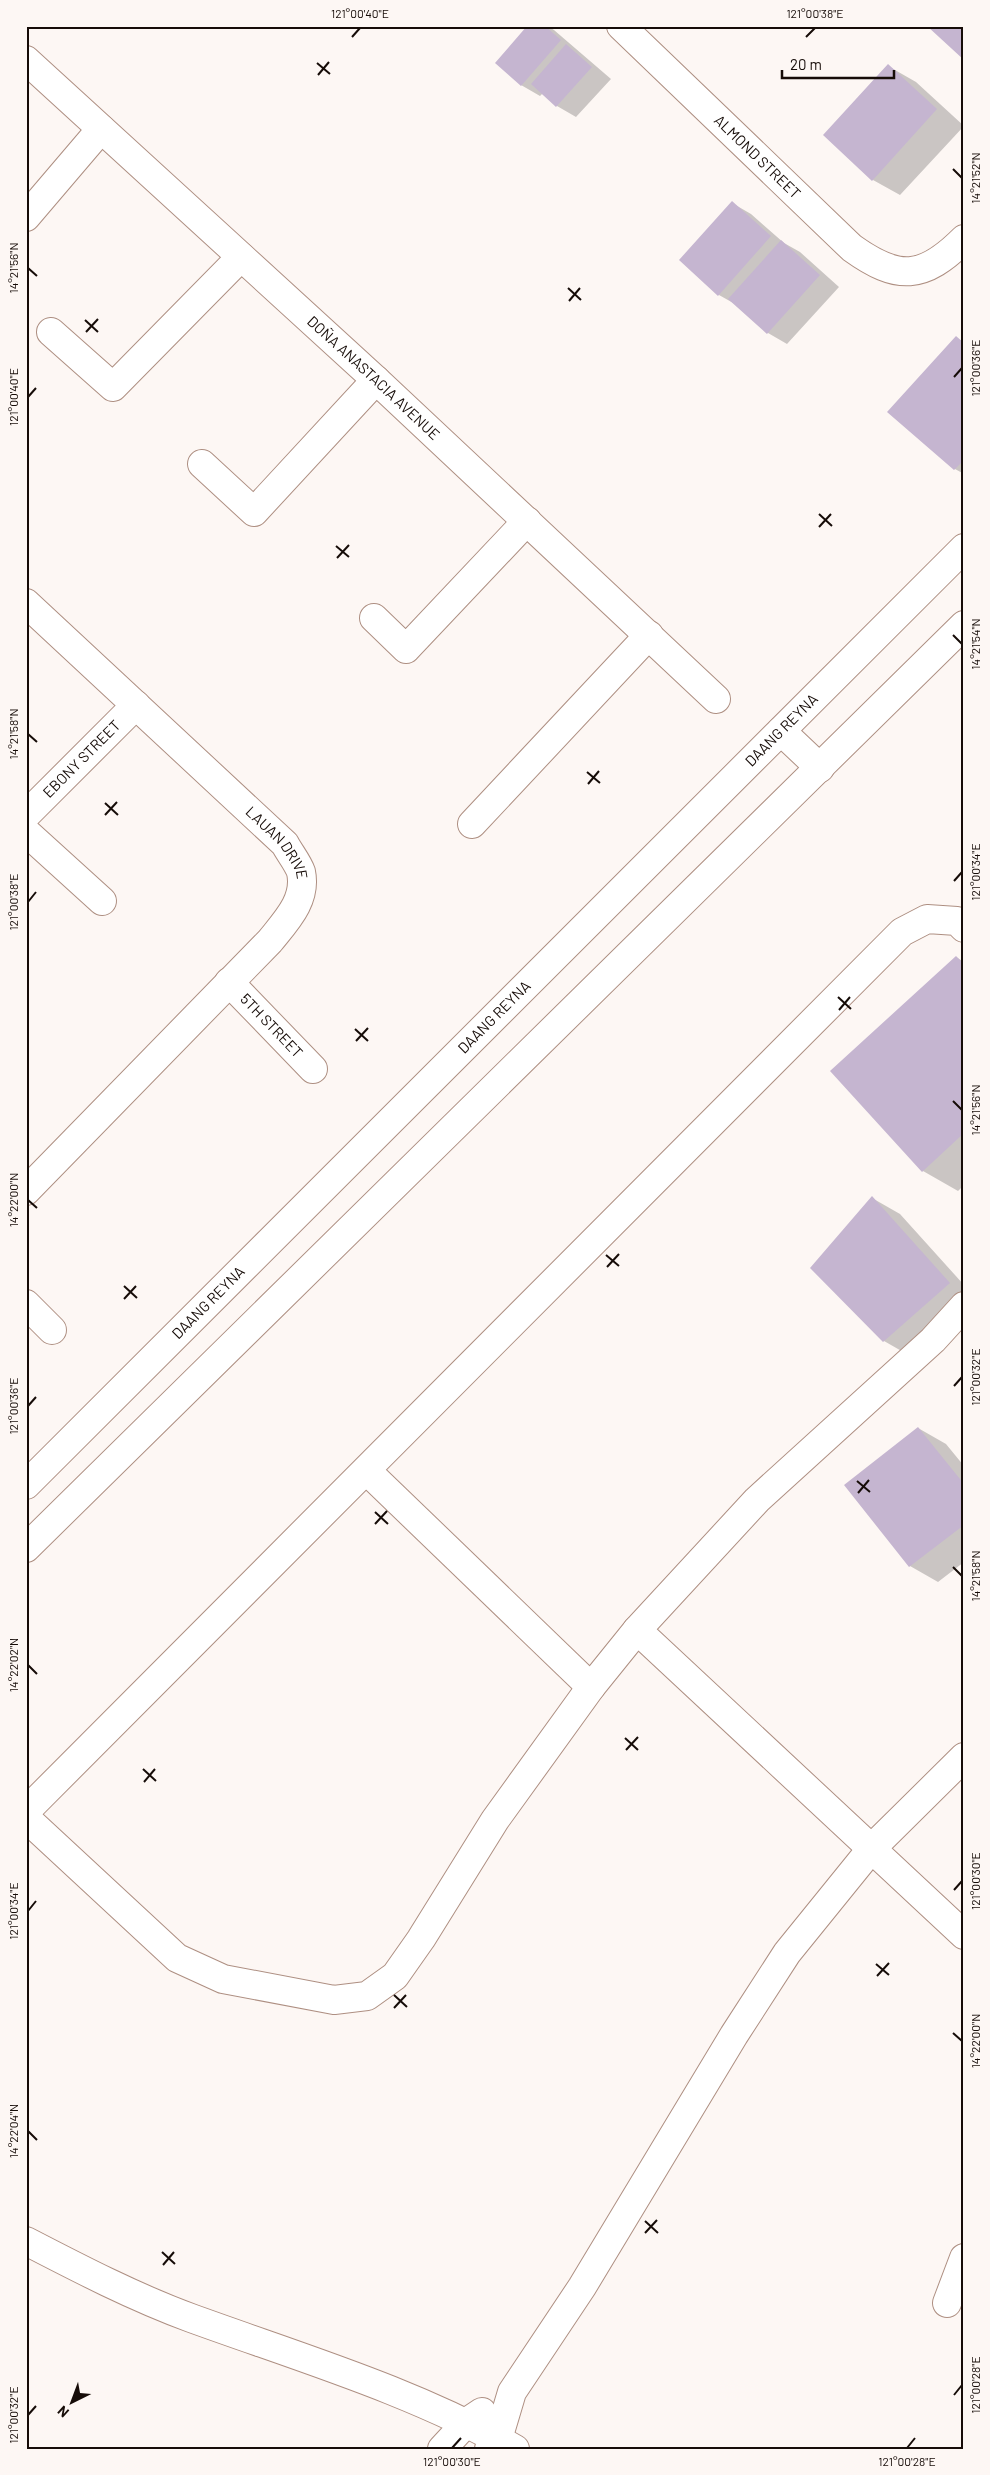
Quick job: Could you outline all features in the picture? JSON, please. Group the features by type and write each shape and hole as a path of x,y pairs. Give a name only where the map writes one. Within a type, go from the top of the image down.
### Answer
{"street":[{"name":"ALMOND STREET","path":"621,26 852,248 875,264 903,273 928,267 953,250 964,239"},
{"name":"DOÑA ANASTACIA AVENUE","path":"26,60 376,380 649,634 716,700"},
{"path":"26,217 101,129"},
{"path":"51,332 112,388 241,257"},
{"path":"202,464 254,512 376,380"},
{"path":"374,618 406,650 527,521"},
{"name":"DAANG REYNA","path":"26,1485 964,548"},
{"name":"LAUAN DRIVE","path":"26,603 266,825 285,844 301,871 301,897 292,913 270,941 26,1191"},
{"path":"26,1548 964,625"},
{"path":"472,824 649,634"},
{"name":"EBONY STREET","path":"26,814 136,705"},
{"path":"781,730 820,768"},
{"path":"26,832 102,901"},
{"path":"26,1811 368,1471 487,1347 902,932 927,919 956,921 964,928"},
{"name":"5TH STREET","path":"229,982 313,1069"},
{"path":"26,1304 52,1330"},
{"path":"26,1818 176,1958 223,1979 334,2000 366,1996 395,1976 421,1939 495,1820 591,1687 637,1630 757,1500 933,1340 964,1306"},
{"path":"368,1471 591,1687"},
{"path":"637,1630 964,1935"},
{"path":"442,2449 468,2422 512,2392 582,2287 734,2035 787,1952 872,1848 964,1758"},
{"path":"26,2241 121,2290 191,2318 356,2375 468,2422 501,2446 512,2392"},
{"path":"947,2303 964,2258"}],"building":[{"path":"527,26 545,26 561,40 521,86 495,63"},
{"path":"927,26 964,26 964,60"},
{"path":"566,44 592,67 556,107 531,84"},
{"path":"888,64 937,109 872,181 823,135"},
{"path":"732,201 771,236 718,296 679,260"},
{"path":"781,240 820,275 767,334 728,299"},
{"path":"956,336 964,343 964,460 954,470 887,412"},
{"path":"956,956 964,964 964,1133 922,1172 830,1071"},
{"path":"872,1196 950,1283 883,1342 810,1268"},
{"path":"918,1427 964,1484 964,1525 909,1567 844,1485"}]}
